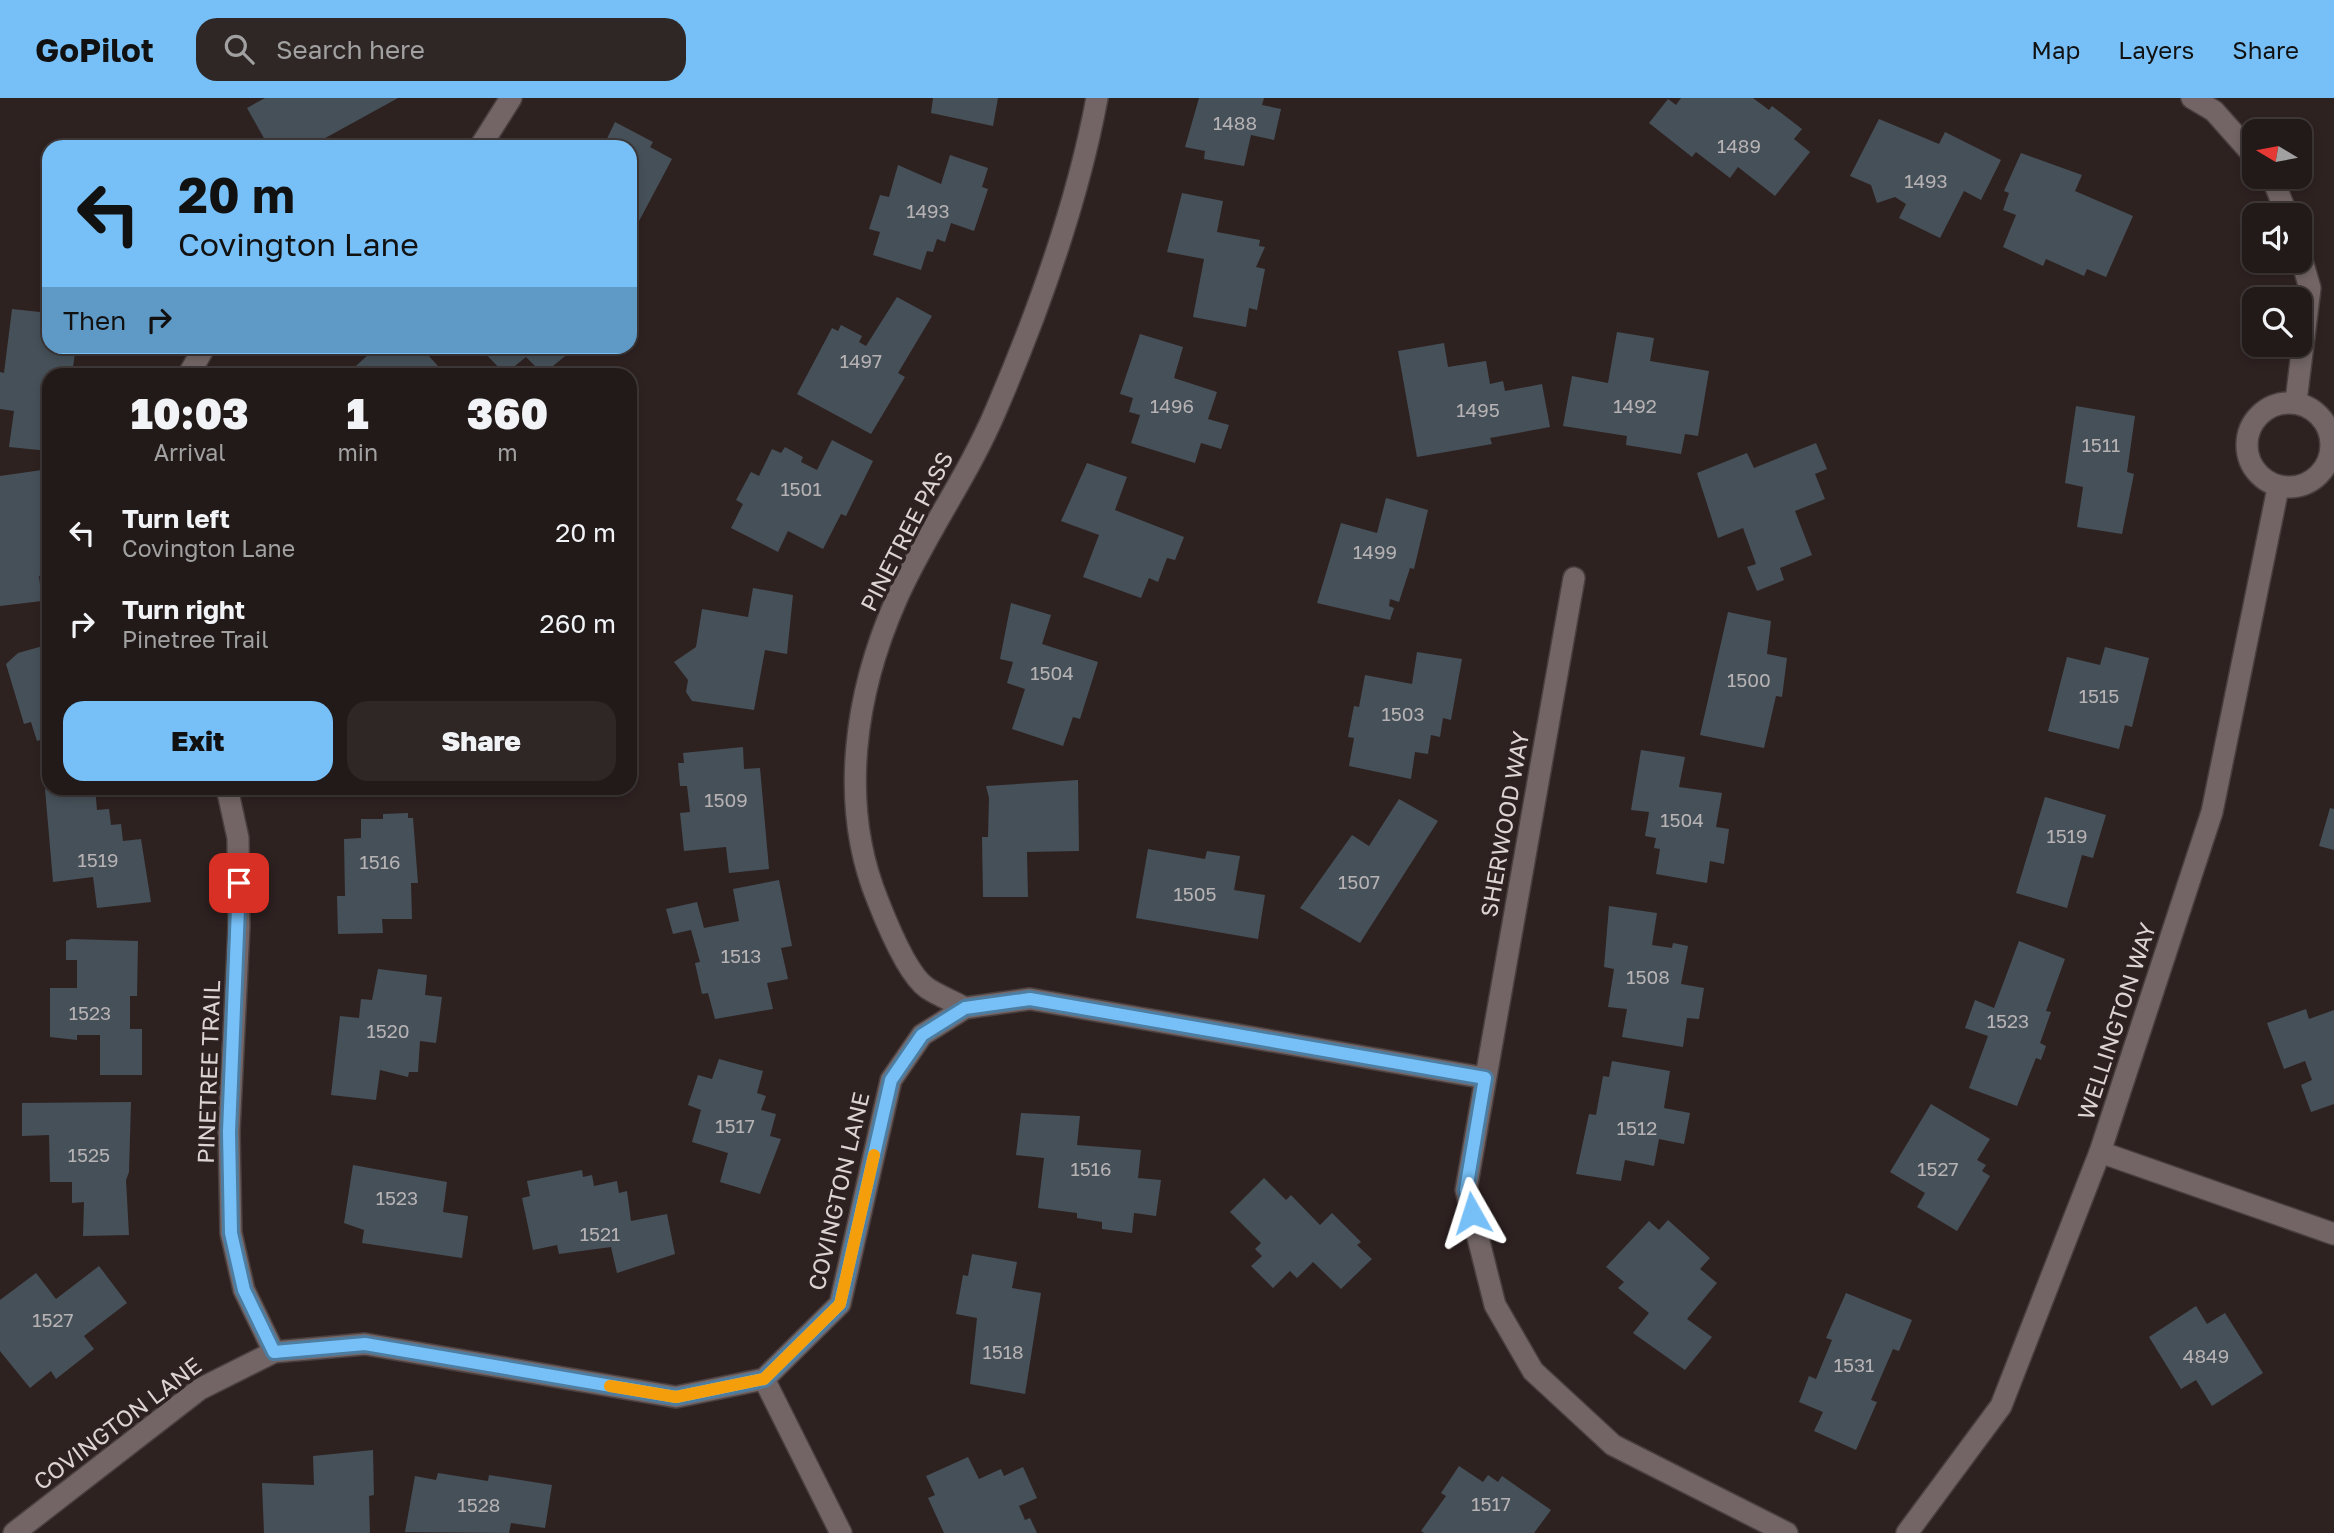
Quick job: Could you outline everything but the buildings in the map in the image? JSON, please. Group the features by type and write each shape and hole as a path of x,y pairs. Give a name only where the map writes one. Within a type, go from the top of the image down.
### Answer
{"street":[{"path":"484,140 511,98"},
{"name":"PINETREE PASS","path":"965,1008 925,987 898,945 872,888 861,852 856,815 854,777 858,740 865,692 897,598 973,460 1037,311 1077,182 1097,98"},
{"path":"2192,98 2214,111 2242,142"},
{"path":"2296,401 2310,288 2306,273"},
{"path":"2296,401 2323,417 2333,444 2325,471 2300,488 2278,488 2249,463 2246,435 2259,412 2296,401"},
{"name":"WELLINGTON WAY","path":"1907,1533 2001,1406 2101,1152 2212,813 2278,488"},
{"name":"SHERWOOD WAY","path":"1485,1078 1574,578"},
{"name":"PINETREE TRAIL","path":"229,795 238,838 239,927 229,1132 231,1233 244,1290 274,1352"},
{"name":"COVINGTON LANE","path":"14,1533 200,1389 274,1352 365,1344 676,1397 764,1379 840,1304 891,1080 922,1035 965,1008 1030,999 1485,1078"},
{"path":"1485,1078 1466,1190 1495,1305 1533,1371 1613,1445 1787,1533"},
{"path":"2101,1152 2334,1234"},
{"path":"764,1379 841,1533"}],"slow traffic":[{"path":"610,1386 676,1397 764,1379 840,1304 874,1155"}],"route":[{"path":"239,883 235,1037 229,1132 231,1233 244,1290 274,1352 365,1344 676,1397 764,1379 840,1304 891,1080 922,1035 965,1008 1030,999 1485,1078 1466,1190 1472,1213"}]}
